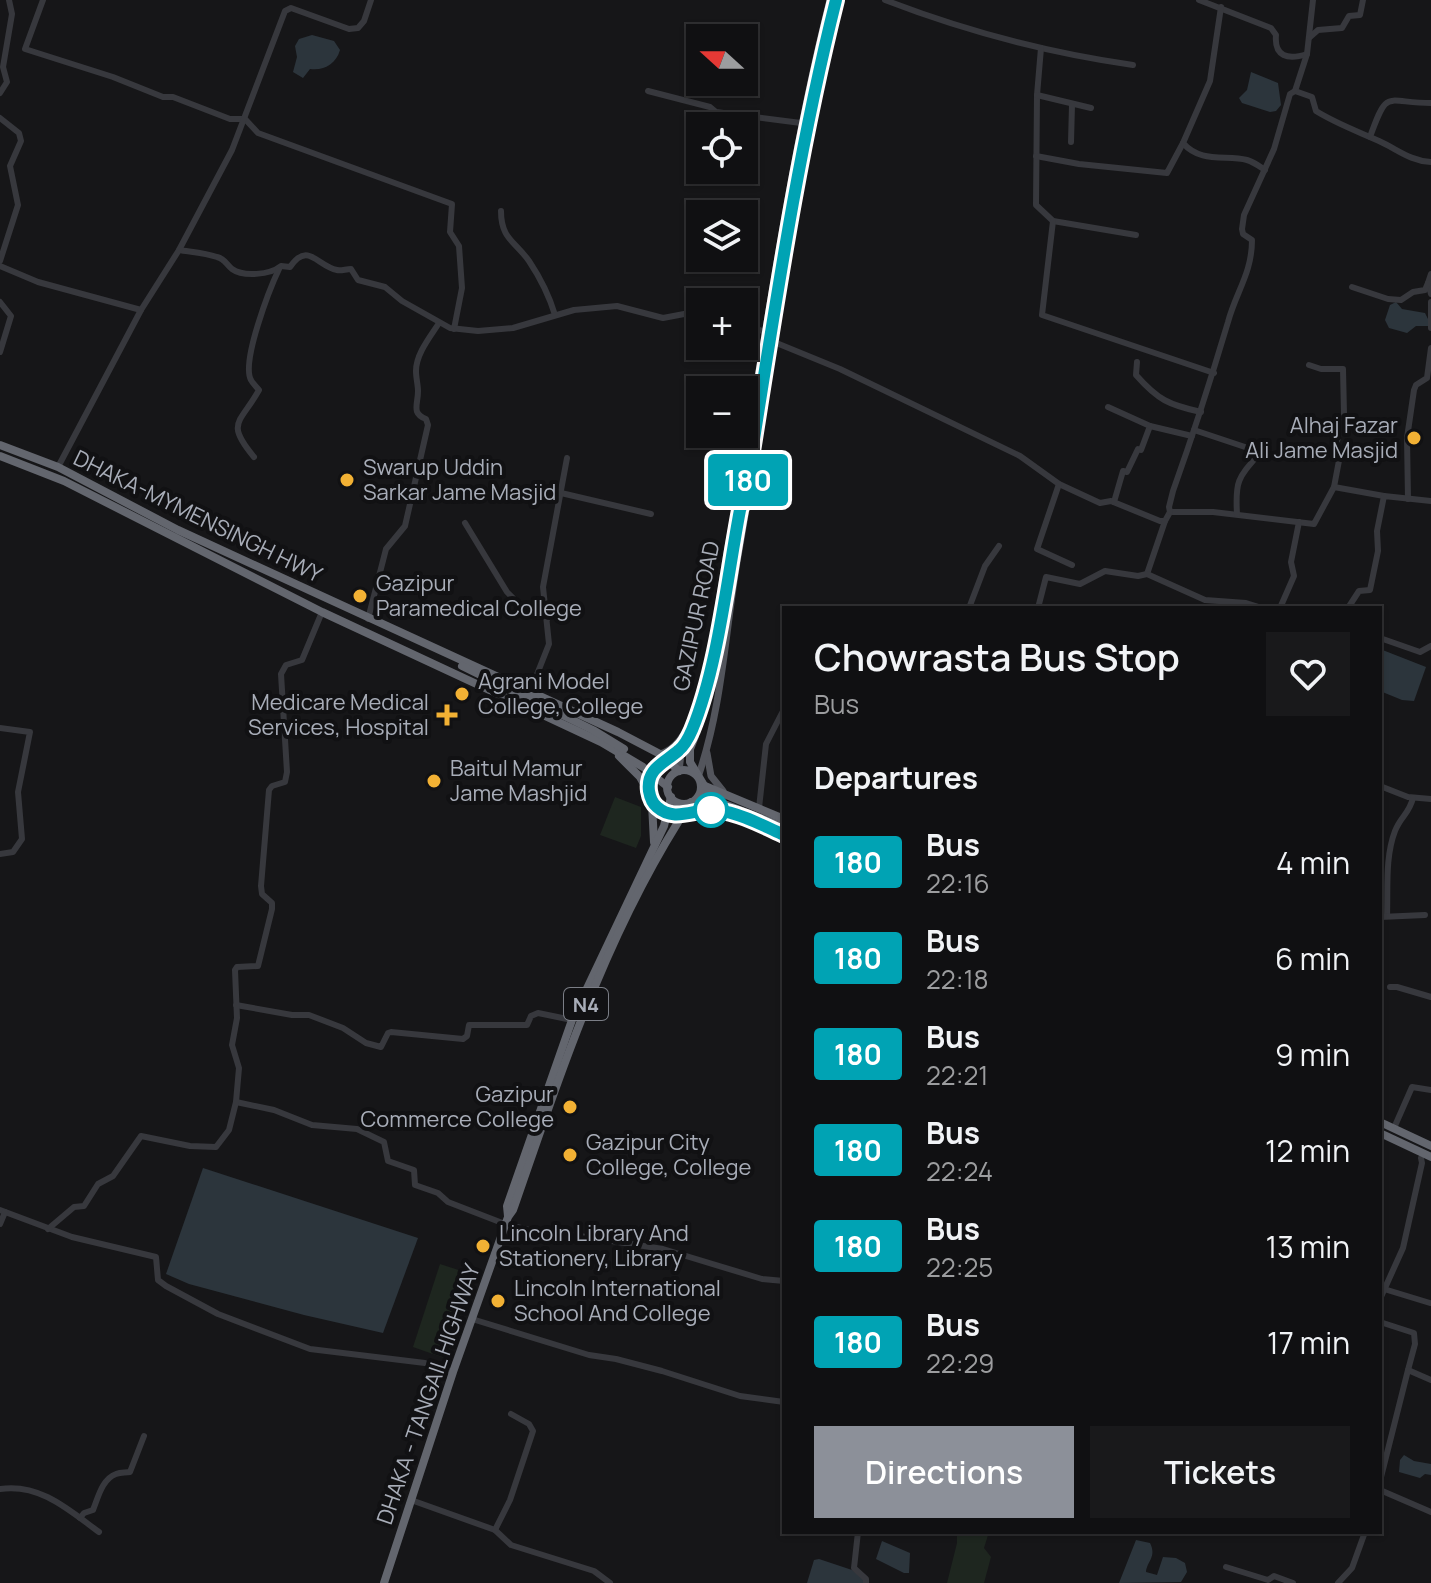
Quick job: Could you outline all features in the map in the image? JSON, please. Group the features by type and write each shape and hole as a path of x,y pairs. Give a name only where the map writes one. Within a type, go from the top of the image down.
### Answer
{"highway":[{"name":"DHAKA-MYMENSINGH HWY","path":"0,445 58,467 178,530 660,754 679,771"},
{"name":"DHAKA-MYMENSINGH HWY","path":"0,456 64,481 322,612 601,742 643,767 669,792"},
{"path":"741,503 713,679 690,749 690,762 715,800 782,826"},
{"path":"184,541 206,547 593,730 633,757 649,775 653,802 665,812 680,815 705,810 725,812 750,819 782,836"},
{"path":"648,784 657,766 679,751 689,738 722,622"},
{"path":"601,742 629,765 644,783 654,812 653,847"},
{"path":"782,818 699,781 689,771 679,771 671,777 669,792 682,803 691,802 737,816 782,836"},
{"path":"691,802 699,794 699,781"},
{"name":"DHAKA - TANGAIL HIGHWAY","path":"506,1221 507,1206 572,1020 664,826 669,792"},
{"name":"DHAKA - TANGAIL HIGHWAY","path":"384,1583 453,1372 571,1042 594,985 651,866 691,802"},
{"path":"1382,1123 1431,1146"},
{"path":"1382,1137 1428,1159"}],"main road":[{"name":"GAZIPUR ROAD","path":"660,754 673,749 685,731 706,671 741,503 765,332 801,123 836,0"},
{"name":"GAZIPUR ROAD","path":"699,781 707,751 774,342 836,0"},
{"path":"741,503 797,174 836,0"},
{"path":"679,771 685,731"},
{"path":"707,751 711,776 719,789 735,798"}],"street":[{"path":"0,93 7,82 3,58 12,14 9,0"},
{"path":"43,0 25,49 113,77 163,97 173,97 230,119 245,119 258,133 452,204 450,232 459,246 462,288 454,329"},
{"path":"58,467 141,310 179,250 232,150 285,11 291,8 349,29 358,28 364,21 371,0"},
{"path":"885,0 915,12 1041,48 1133,65"},
{"path":"1199,0 1271,28 1280,53 1296,57 1307,54"},
{"path":"1147,574 1214,373 1228,318 1244,285 1252,240 1243,234 1244,215 1281,131 1288,96 1295,91 1307,54 1313,0"},
{"path":"1310,37 1318,30 1342,28 1349,16 1360,15 1363,0"},
{"path":"1036,156 1167,173 1210,81 1221,7"},
{"path":"1041,48 1035,204 1053,221 1136,235"},
{"path":"648,91 706,105 716,112 801,123"},
{"path":"1295,91 1312,97 1319,112 1349,130 1370,137 1408,158 1431,162"},
{"path":"1037,95 1091,108"},
{"path":"1370,137 1382,105 1388,101 1400,99 1431,103"},
{"path":"1071,142 1072,105"},
{"path":"0,118 19,133 21,141 10,166 18,205 0,264 38,282 141,310"},
{"path":"1183,143 1190,150 1207,157 1250,161 1265,170"},
{"path":"501,211 501,223 507,238 540,278 555,315"},
{"path":"1053,221 1042,315 1214,373"},
{"path":"179,250 216,256 232,269 246,274 275,270 281,266 290,267 297,257 304,255 337,270 351,269 358,280 385,287 402,301 454,329 478,331 513,328 574,310 617,306 663,318 686,314"},
{"path":"254,457 238,436 237,426 259,390 251,381 249,363 256,330 281,266"},
{"path":"1352,287 1401,300 1413,292 1425,290 1431,274"},
{"path":"1428,283 1431,294"},
{"path":"0,302 11,316 0,352"},
{"path":"1431,302 1431,328"},
{"path":"368,619 386,549 405,526 428,425 426,419 418,416 415,410 418,388 416,366 439,323"},
{"path":"758,329 765,332"},
{"path":"774,342 840,369 1020,456 1059,484 1100,503 1114,502 1165,521"},
{"path":"1408,499 1407,438 1414,390 1427,378 1431,348"},
{"path":"1137,362 1136,375 1155,396 1167,403 1201,412"},
{"path":"1170,512 1237,514 1314,524 1334,487 1341,450 1336,445 1344,414 1343,369 1321,369 1309,365"},
{"path":"1108,407 1150,426 1193,433 1257,451 1259,454 1247,464 1240,476 1237,514"},
{"path":"1114,502 1123,471 1127,472 1138,449 1141,450 1150,426"},
{"path":"530,692 549,644 543,587 567,458"},
{"path":"1059,484 1037,549 1072,565"},
{"path":"1334,487 1431,501"},
{"path":"561,493 651,514"},
{"path":"1349,606 1359,591 1370,590 1384,496"},
{"path":"1281,606 1294,576 1291,562 1299,522"},
{"path":"465,523 507,592 520,605 548,618"},
{"path":"970,606 981,584 985,566 999,546"},
{"path":"1039,606 1046,577 1080,584 1105,571 1138,576 1147,574 1205,600 1256,606"},
{"path":"48,1229 74,1207 84,1206 98,1184 113,1176 141,1136 190,1146 216,1147 229,1130 236,1102 239,1068 232,1045 236,1026 235,970 242,966 258,966 272,909 272,903 262,894 261,886 269,790 285,782 287,772 281,674 286,665 302,660 322,612"},
{"path":"1382,639 1420,652 1431,646"},
{"path":"759,808 766,744 782,713"},
{"path":"0,728 30,732 18,792 22,839 13,852 0,854"},
{"path":"1382,787 1413,798 1431,799"},
{"path":"1413,798 1409,814 1402,818 1391,846 1384,916 1425,915"},
{"path":"1390,987 1431,997"},
{"path":"236,1005 309,1015 343,1028 366,1043 381,1047 391,1032 463,1039 467,1036 469,1025 527,1025 531,1016 538,1013 572,1020"},
{"path":"1394,1128 1412,1087 1431,1090"},
{"path":"236,1102 274,1110 312,1125 357,1129 384,1142 388,1161 414,1170 415,1185 438,1193 448,1202 506,1221 546,1234 663,1249 762,1279 782,1281"},
{"path":"1382,1294 1403,1248 1428,1159"},
{"path":"0,1224 3,1211 48,1229 156,1257 158,1280 166,1286 218,1314 310,1349 425,1363 453,1372"},
{"path":"1384,1289 1430,1303"},
{"path":"472,1319 589,1355 662,1371 740,1396 782,1402"},
{"path":"1382,1323 1414,1333 1415,1344 1382,1473"},
{"path":"1408,1370 1431,1380"},
{"path":"495,1530 510,1500 533,1431 529,1424 511,1414"},
{"path":"80,1518 93,1510 108,1480 116,1474 130,1472 144,1436"},
{"path":"0,1489 27,1489 42,1493 99,1532"},
{"path":"1382,1491 1431,1512"},
{"path":"411,1500 495,1530 511,1545 594,1571 610,1583"},
{"path":"858,1534 854,1568 861,1572 866,1583"},
{"path":"1338,1583 1352,1568 1364,1534"},
{"path":"1226,1567 1268,1580 1274,1576 1293,1583"}],"shaded area":[{"path":"312,35 334,41 340,50 329,66 310,69 303,78 293,72 297,57 295,46 299,39"},
{"path":"1251,72 1278,83 1281,105 1276,111 1242,103 1239,98 1247,90"},
{"path":"1396,302 1402,309 1425,313 1428,326 1416,326 1407,333 1389,328 1385,320 1390,305"},
{"path":"1382,650 1426,667 1414,701 1382,692"},
{"path":"615,797 641,807 641,836 636,848 600,835"},
{"path":"203,1168 418,1238 383,1333 189,1284 166,1274"},
{"path":"440,1264 474,1275 447,1359 413,1347"},
{"path":"1404,1455 1414,1461 1431,1464 1431,1475 1425,1474 1420,1478 1399,1472 1400,1460"},
{"path":"988,1534 984,1548 991,1557 984,1583 947,1583 957,1536"},
{"path":"1136,1540 1150,1543 1152,1548 1146,1572 1157,1575 1163,1557 1176,1558 1185,1563 1187,1572 1181,1582 1119,1583"},
{"path":"882,1541 910,1553 909,1573 876,1559"},
{"path":"814,1560 852,1570 863,1578 863,1583 807,1583"}],"bus line":[{"name":"180","path":"782,834 750,819 725,812 705,810 680,815 665,812 653,802 648,784 657,766 679,751 689,738 708,677 740,510 744,503 763,371 800,161 836,0"}],"place":[{"name":"Alhaj Fazar Ali Jame Masjid","path":"1414,438"},
{"name":"Swarup Uddin Sarkar Jame Masjid","path":"347,480"},
{"name":"Gazipur Paramedical College","path":"360,596"},
{"name":"Agrani Model College, College","path":"462,694"},
{"name":"Medicare Medical Services, Hospital","path":"447,715"},
{"name":"Baitul Mamur Jame Mashjid","path":"434,781"},
{"name":"Gazipur Commerce College","path":"570,1107"},
{"name":"Gazipur City College, College","path":"570,1155"},
{"name":"Lincoln Library And Stationery, Library","path":"483,1246"},
{"name":"Lincoln International School And College","path":"498,1301"}]}
